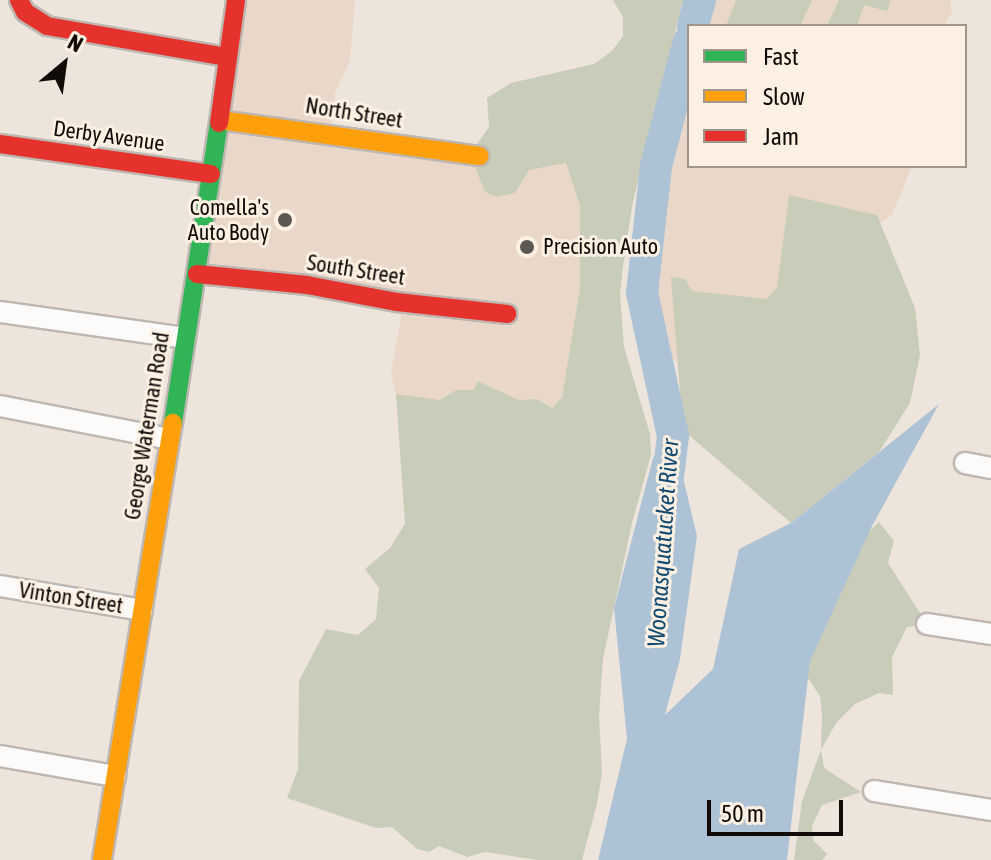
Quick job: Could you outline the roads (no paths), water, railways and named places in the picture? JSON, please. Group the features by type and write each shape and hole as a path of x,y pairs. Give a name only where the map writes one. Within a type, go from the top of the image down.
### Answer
{"street":[{"path":"19,0 25,12 47,26 227,57"},
{"name":"George Waterman Road","path":"102,860 197,274 236,0"},
{"name":"North Street","path":"220,120 480,156"},
{"name":"Derby Avenue","path":"0,144 211,174"},
{"name":"South Street","path":"197,274 307,285 397,302 507,314"},
{"path":"0,312 185,338"},
{"path":"0,406 169,439"},
{"path":"965,463 991,468"},
{"name":"Vinton Street","path":"0,586 142,610"},
{"path":"927,624 991,634"},
{"path":"0,756 115,776"},
{"path":"874,791 991,810"}],"water":[{"path":"939,404 872,526 810,661 787,860 598,860 627,739 614,608 653,458 673,436 697,536 680,659 665,715 713,669 739,549 791,523"}],"waterway":[{"name":"Woonasquatucket River","path":"694,24 700,0"},
{"name":"Woonasquatucket River","path":"668,477 673,436 642,293 656,166 687,49"}],"place":[{"name":"Comella's Auto Body","path":"285,220"},
{"name":"Precision Auto","path":"527,247"}]}
